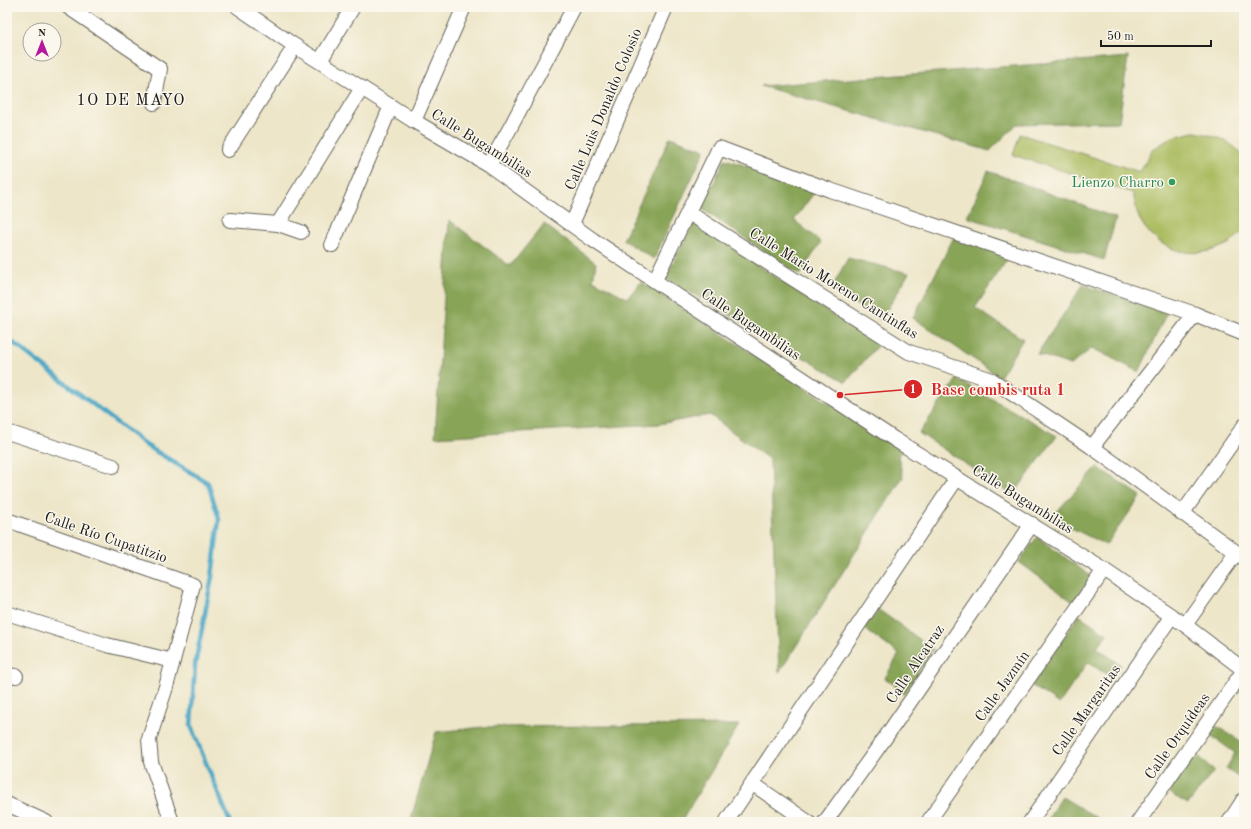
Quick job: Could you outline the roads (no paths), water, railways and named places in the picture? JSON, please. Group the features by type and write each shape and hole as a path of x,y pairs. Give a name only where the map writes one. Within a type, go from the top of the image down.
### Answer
{"street":[{"path":"68,7 160,69 154,103"},
{"path":"320,62 352,7"},
{"path":"414,121 464,7"},
{"path":"489,165 510,130 574,7"},
{"name":"Calle Luis Donaldo Colosio","path":"572,224 666,7"},
{"name":"Calle Bugambilias","path":"245,9 295,46 320,62 414,121 489,165 594,240 894,439 1104,570 1185,626 1244,670"},
{"path":"228,150 295,46"},
{"path":"278,224 362,88"},
{"path":"332,245 391,106"},
{"path":"655,280 689,213 719,148 830,190 1195,314 1244,334"},
{"name":"Calle Mario Moreno Cantinflas","path":"689,213 909,352 992,380 1092,447 1240,555"},
{"path":"230,220 278,224 301,232"},
{"path":"1092,447 1195,314"},
{"path":"1182,514 1244,427"},
{"path":"7,432 113,466"},
{"path":"726,822 753,784 957,478"},
{"name":"Calle Río Cupatitzio","path":"7,520 193,586 173,661"},
{"name":"Calle Alcatraz","path":"825,822 890,731 1032,524"},
{"path":"1185,626 1240,555"},
{"name":"Calle Jazmín","path":"928,822 1104,570"},
{"path":"7,613 107,645 173,661 149,739 151,762 172,822"},
{"name":"Calle Margaritas","path":"1030,822 1171,617"},
{"name":"Calle Orquídeas","path":"1138,822 1244,670"},
{"path":"753,784 808,822"},
{"path":"1229,822 1244,800"},
{"path":"7,804 46,822"}],"waterway":[{"path":"7,338 147,446 208,483 219,519 212,577 195,665 191,726 230,822"}],"place":[{"name":"Lienzo Charro","path":"1172,182"},
{"name":"Base combis ruta 1","path":"840,395"}],"district":[{"name":"1O DE MAYO","path":"131,99"}]}
